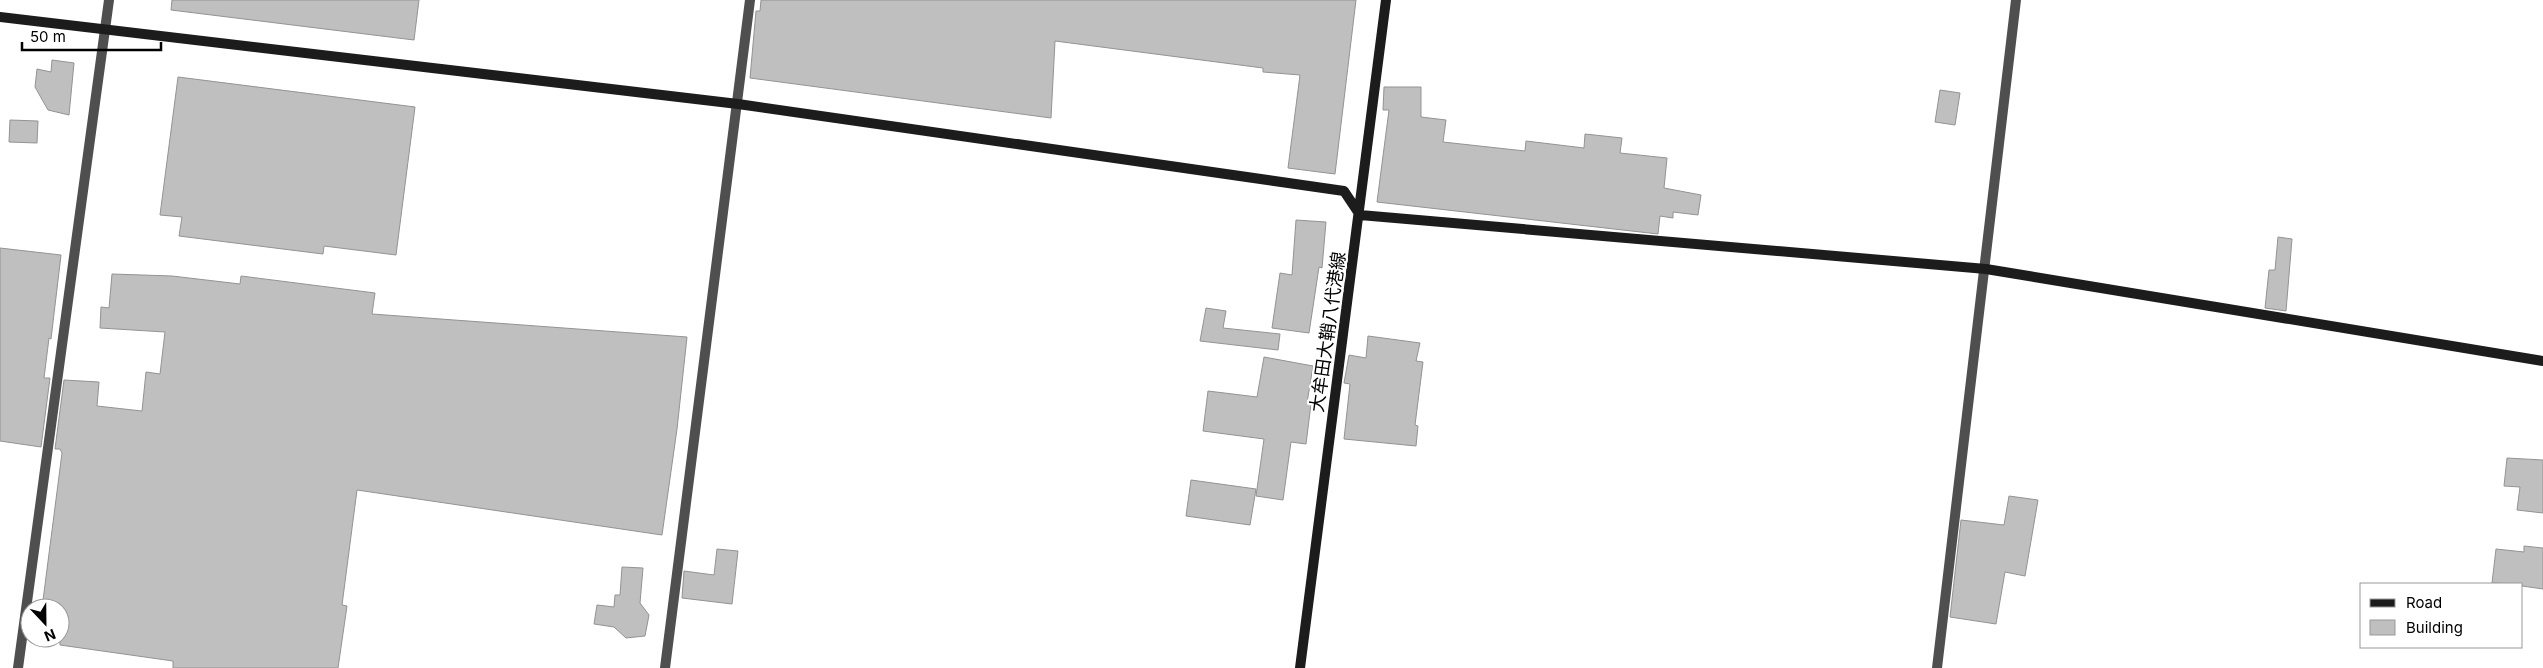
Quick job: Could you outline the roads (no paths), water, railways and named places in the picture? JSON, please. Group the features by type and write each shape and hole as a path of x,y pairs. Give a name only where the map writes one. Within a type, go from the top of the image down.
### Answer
{"main road":[{"name":"大牟田大鞘八代港線","path":"1300,668 1360,215 1386,0"},
{"path":"0,17 738,104 1344,191 1360,215 1986,269 2543,361"}],"street":[{"path":"18,668 109,0"},
{"path":"665,668 750,0"},
{"path":"1937,668 1986,269 2016,0"}]}
